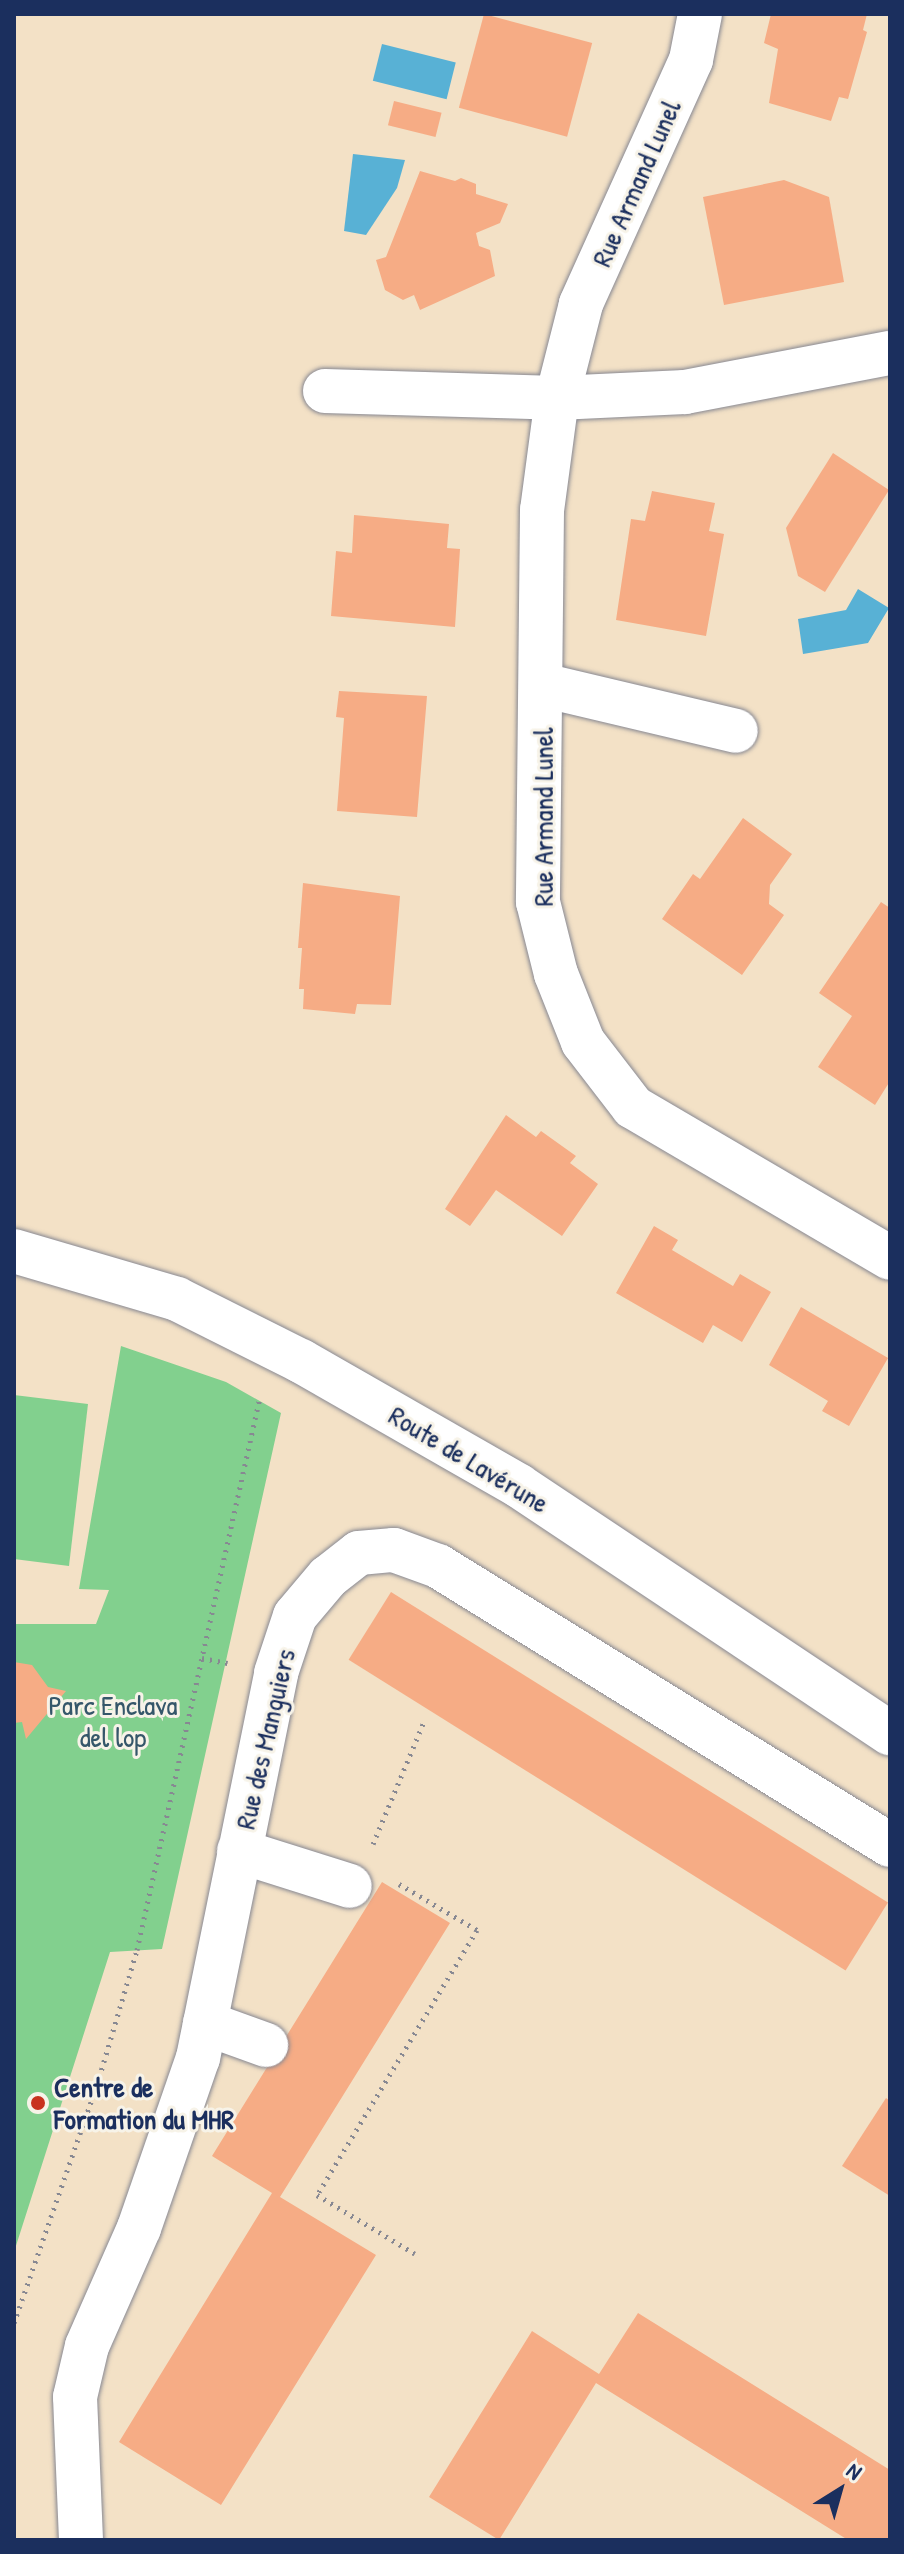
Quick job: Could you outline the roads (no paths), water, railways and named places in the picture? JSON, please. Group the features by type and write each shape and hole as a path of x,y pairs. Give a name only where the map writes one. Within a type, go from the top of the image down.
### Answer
{"street":[{"name":"Rue Armand Lunel","path":"700,14 691,60 581,304 557,398 542,510 538,902 556,974 583,1042 633,1107 890,1258"},
{"path":"325,391 557,398 685,392 890,353"},
{"path":"542,685 736,731"},
{"name":"Route de Lavérune","path":"14,1251 177,1299 301,1361 519,1486 890,1733"},
{"name":"Rue des Manguiers","path":"81,2540 75,2397 87,2346 164,2159 205,2023 276,1673 295,1616 328,1577 359,1553 394,1550 438,1566 890,1845"},
{"path":"239,1851 370,1871"},
{"path":"205,2023 266,2045"}],"water":[{"path":"382,44 456,62 447,99 373,81"},
{"path":"353,154 405,160 397,188 366,235 344,231"},
{"path":"858,589 889,608 868,643 803,654 798,619 846,610"}],"place":[{"name":"Centre de Formation du MHR","path":"38,2103"}],"park label":[{"name":"Parc Enclava del lop","path":"113,1721"}]}
